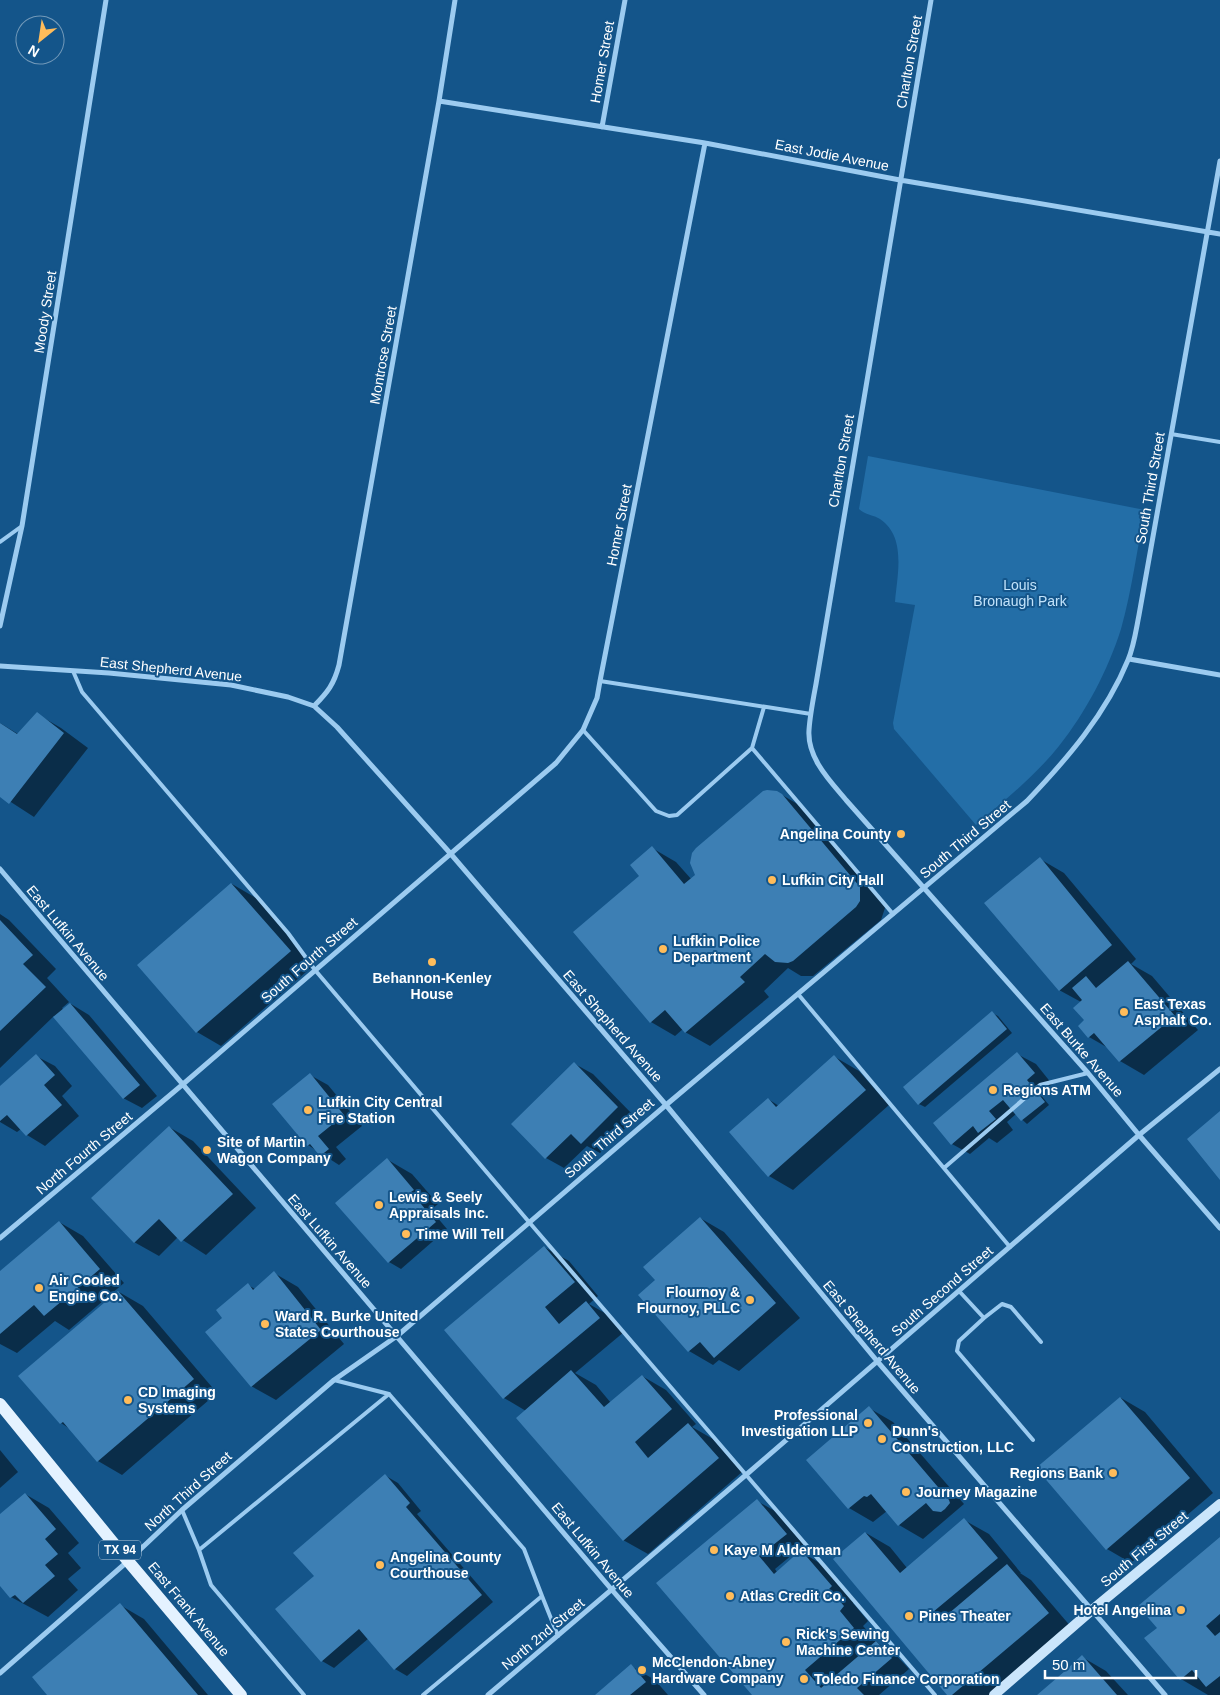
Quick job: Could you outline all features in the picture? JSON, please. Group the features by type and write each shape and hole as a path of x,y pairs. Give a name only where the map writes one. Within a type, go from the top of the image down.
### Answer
{"main road":[{"name":"East Frank Avenue","path":"0,1404 128,1561 241,1695"},
{"name":"South First Street","path":"994,1695 1092,1610 1220,1504"}],"street":[{"name":"Moody Street","path":"0,626 22,526 106,0"},
{"name":"Montrose Street","path":"314,706 331,687 339,665 439,101 455,0"},
{"name":"Homer Street","path":"602,127 624,0"},
{"name":"Charlton Street","path":"925,888 823,773 812,749 809,732 931,0"},
{"name":"East Jodie Avenue","path":"439,101 705,143 900,180 1220,234"},
{"name":"Homer Street","path":"450,853 556,763 583,730 596,698 705,143"},
{"name":"South Third Street","path":"397,1336 666,1105 1028,801 1064,761 1093,724 1129,659 1139,615 1220,160"},
{"path":"1129,659 1220,675"},
{"name":"East Shepherd Avenue","path":"0,666 231,685 314,706 337,727 450,853 666,1105 877,1361 1165,1695"},
{"name":"South Fourth Street","path":"182,1085 450,853"},
{"name":"East Lufkin Avenue","path":"0,869 283,1204 704,1695"},
{"name":"East Burke Avenue","path":"925,888 1088,1073 1220,1228"},
{"name":"South Second Street","path":"612,1590 1139,1135 1220,1069"},
{"name":"North Fourth Street","path":"0,1238 182,1085"},
{"name":"North Third Street","path":"0,1673 128,1561 182,1510 334,1380 397,1336"},
{"name":"North 2nd Street","path":"488,1695 612,1590"}],"lane":[{"path":"1172,434 1220,442"},
{"path":"0,542 22,526"},
{"path":"74,671 82,692 282,925 315,970 935,1695"},
{"path":"600,681 811,714"},
{"path":"583,730 656,811 670,816 682,812 752,748 764,707"},
{"path":"752,748 894,914"},
{"path":"798,994 1010,1247"},
{"path":"944,1168 1040,1085 1088,1073"},
{"path":"959,1291 984,1318"},
{"path":"1033,1440 957,1351 959,1341 1002,1304 1011,1307 1041,1342"},
{"path":"334,1380 389,1394 524,1549 558,1636"},
{"path":"199,1550 389,1394"},
{"path":"182,1510 211,1585 304,1695"},
{"path":"423,1695 542,1596"}],"green space":[{"name":"Louis Bronaugh Park","path":"868,456 1145,510 1121,629 1110,660 1095,690 1069,733 1050,757 976,825 894,729 893,723 915,605 895,602 898,558 894,536 880,519 859,509"}],"building":[{"path":"37,712 64,733 9,804 0,797 0,723 17,734"},
{"path":"763,791 777,791 782,794 860,887 860,901 856,907 793,961 788,963 775,962 765,954 740,977 745,982 685,1033 665,1010 650,1023 573,932 639,876 630,865 652,846 684,884 695,875 690,863 692,853 696,848"},
{"path":"1040,857 1112,945 1059,991 984,903"},
{"path":"231,883 291,951 196,1033 137,965"},
{"path":"0,920 33,955 23,964 46,987 0,1031"},
{"name":"East Texas Asphalt Co.","path":"1128,961 1175,1016 1119,1062 1094,1033 1088,1038 1078,1026 1084,1020 1073,1008 1082,1000 1072,988 1086,976 1096,988"},
{"path":"70,1003 140,1085 123,1099 53,1017"},
{"path":"992,1011 1007,1029 918,1105 903,1087"},
{"name":"Regions ATM","path":"1017,1052 1035,1073 1027,1080 1045,1102 1021,1121 1003,1100 989,1111 996,1119 978,1133 973,1126 951,1145 933,1123"},
{"path":"36,1054 55,1075 44,1085 62,1105 26,1136 7,1115 0,1121 0,1086"},
{"path":"834,1055 866,1090 768,1177 729,1132 768,1098 776,1107"},
{"path":"574,1062 618,1107 581,1144 571,1134 545,1159 511,1124"},
{"name":"Lufkin City Central Fire Station","path":"310,1073 344,1115 318,1136 329,1149 320,1156 310,1144 307,1146 272,1104"},
{"path":"1220,1111 1220,1180 1187,1139"},
{"path":"169,1126 233,1194 181,1242 159,1219 134,1243 91,1198"},
{"path":"387,1158 414,1190 411,1192 436,1222 388,1263 335,1203"},
{"path":"700,1217 776,1303 714,1358 700,1342 688,1352 638,1295 655,1280 643,1267"},
{"name":"Air Cooled Engine Co.","path":"59,1221 100,1269 44,1316 34,1305 0,1334 0,1271"},
{"path":"544,1246 575,1282 545,1307 559,1324 586,1301 600,1318 503,1399 444,1330"},
{"name":"Ward R. Burke United States Courthouse","path":"274,1271 321,1330 251,1387 205,1332 222,1318 216,1310 248,1283 253,1290"},
{"path":"118,1291 194,1379 97,1462 63,1422 60,1424 18,1376"},
{"path":"571,1370 604,1407 642,1375 672,1409 635,1442 648,1458 688,1423 719,1458 623,1541 516,1418"},
{"name":"Regions Bank","path":"1120,1397 1190,1478 1106,1550 1036,1468"},
{"path":"869,1406 949,1500 950,1503 941,1512 933,1511 926,1503 898,1526 871,1494 867,1497 864,1496 848,1509 806,1460"},
{"name":"Angelina County Courthouse","path":"385,1474 410,1503 406,1507 482,1595 394,1670 359,1629 321,1662 275,1609 314,1576 293,1553"},
{"path":"25,1493 56,1529 45,1539 58,1554 45,1565 55,1576 23,1603 15,1595 10,1598 0,1586 0,1514"},
{"path":"757,1499 787,1534 759,1556 774,1574 801,1550 832,1586 829,1589 844,1606 840,1611 854,1628 805,1670 821,1688 876,1641 892,1658 857,1688 864,1695 752,1695 656,1583"},
{"path":"964,1518 998,1558 933,1612 941,1620 1007,1564 1049,1613 952,1695 947,1695 833,1559 865,1532 900,1573"},
{"name":"Hotel Angelina","path":"1220,1537 1220,1614 1206,1626 1215,1636 1220,1632 1220,1676 1206,1687 1192,1670 1180,1680 1144,1638 1157,1628 1138,1606"},
{"path":"120,1603 198,1695 47,1695 32,1677"},
{"path":"1082,1655 1117,1695 1037,1695 1065,1671"},
{"path":"631,1664 646,1682 630,1695 595,1695"}],"place":[{"name":"Angelina County","path":"901,834"},
{"name":"Lufkin City Hall","path":"772,880"},
{"name":"Lufkin Police Department","path":"663,949"},
{"name":"Behannon-Kenley House","path":"432,962"},
{"name":"East Texas Asphalt Co.","path":"1124,1012"},
{"name":"Regions ATM","path":"993,1090"},
{"name":"Lufkin City Central Fire Station","path":"308,1110"},
{"name":"Site of Martin Wagon Company","path":"207,1150"},
{"name":"Lewis & Seely Appraisals Inc.","path":"379,1205"},
{"name":"Time Will Tell","path":"406,1234"},
{"name":"Air Cooled Engine Co.","path":"39,1288"},
{"name":"Flournoy & Flournoy, PLLC","path":"750,1300"},
{"name":"Ward R. Burke United States Courthouse","path":"265,1324"},
{"name":"CD Imaging Systems","path":"128,1400"},
{"name":"Professional Investigation LLP","path":"868,1423"},
{"name":"Dunn's Construction, LLC","path":"882,1439"},
{"name":"Regions Bank","path":"1113,1473"},
{"name":"Journey Magazine","path":"906,1492"},
{"name":"Kaye M Alderman","path":"714,1550"},
{"name":"Angelina County Courthouse","path":"380,1565"},
{"name":"Atlas Credit Co.","path":"730,1596"},
{"name":"Hotel Angelina","path":"1181,1610"},
{"name":"Pines Theater","path":"909,1616"},
{"name":"Rick's Sewing Machine Center","path":"786,1642"},
{"name":"McClendon-Abney Hardware Company","path":"642,1670"},
{"name":"Toledo Finance Corporation","path":"804,1679"}]}
